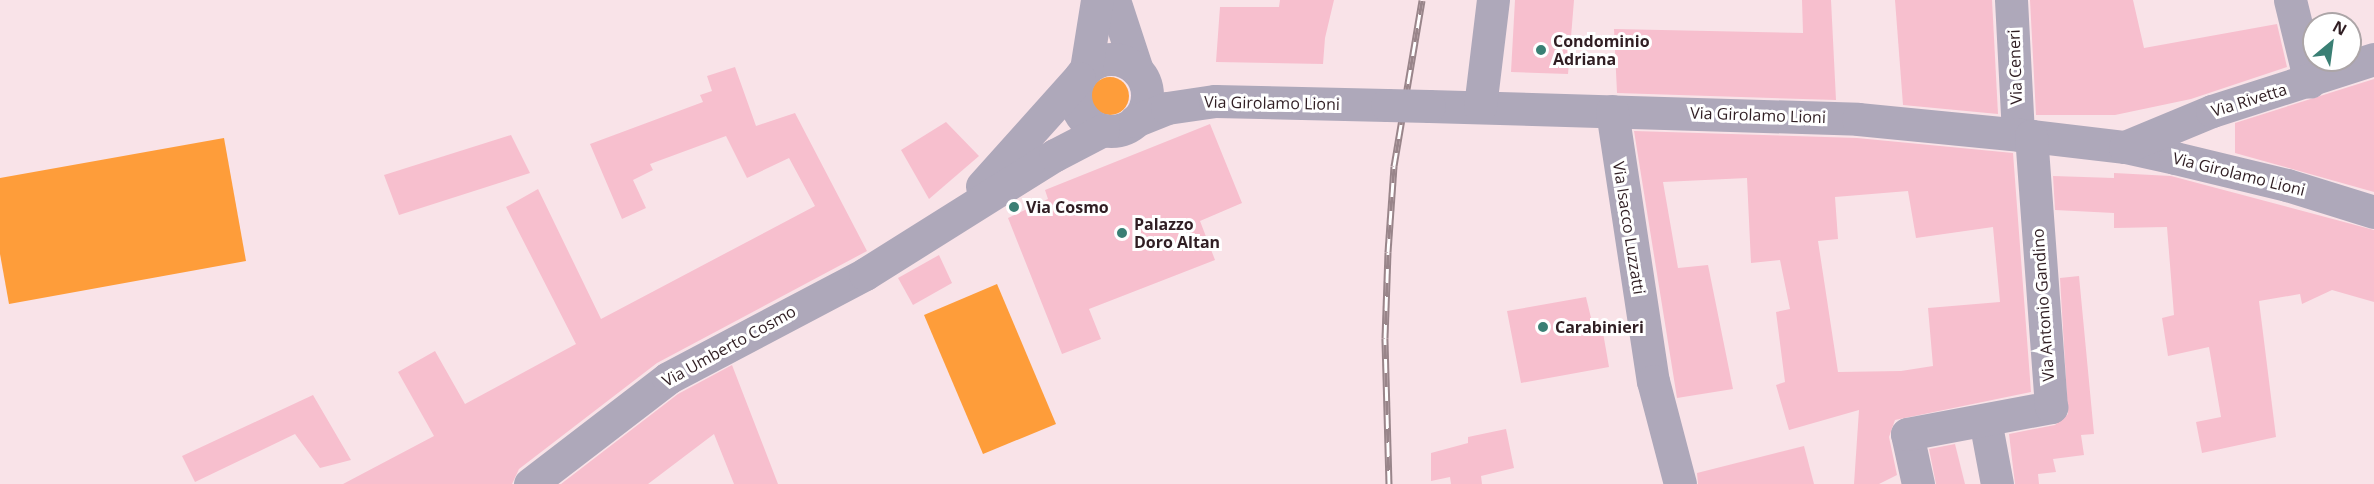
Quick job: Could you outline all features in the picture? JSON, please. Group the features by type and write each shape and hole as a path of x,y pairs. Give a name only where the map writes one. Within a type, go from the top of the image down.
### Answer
{"street":[{"path":"1097,0 1082,73 1075,88 1078,110 1092,126 1103,130 1126,128 1135,121 1143,112 1147,90 1137,70 1114,0"},
{"path":"1480,107 1493,0"},
{"name":"Via Ceneri","path":"2011,0 2024,136"},
{"path":"2290,0 2310,82"},
{"path":"1082,73 1106,59 1117,59 1137,70"},
{"name":"Via Rivetta","path":"2125,147 2212,111 2374,60"},
{"name":"Via Umberto Cosmo","path":"941,228 1032,134 1082,73"},
{"name":"Via Girolamo Lioni","path":"1135,121 1167,108 1215,100 1858,119 2125,147 2264,179 2374,212"},
{"name":"Via Isacco Luzzatti","path":"1612,111 1653,381 1680,484"},
{"name":"Via Umberto Cosmo","path":"530,484 668,378 865,274 1055,155 1103,130"},
{"name":"Via Antonio Gandino","path":"1918,484 1907,434 2051,407 2024,136"},
{"path":"1985,420 1997,484"}],"shaded area":[{"path":"1110,77 1123,83 1129,96 1123,109 1110,115 1097,109 1091,96 1097,83"},
{"path":"224,138 246,261 9,304 0,254 0,178"},
{"path":"997,284 1056,424 983,454 924,315"}],"building":[{"path":"1280,0 1334,0 1325,38 1323,64 1216,62 1220,7 1279,7"},
{"name":"Condominio Adriana","path":"1515,0 1574,0 1568,74 1511,72"},
{"path":"1802,0 1831,0 1836,100 1617,93 1614,29 1803,33"},
{"path":"1895,0 1992,0 1998,114 1903,105"},
{"path":"2030,0 2133,0 2144,48 2277,24 2287,67 2191,99 2115,115 2036,115"},
{"path":"735,67 756,126 795,113 867,251 657,363 519,469 512,484 343,484 434,436 398,372 435,351 465,404 576,344 506,207 538,189 601,319 815,206 789,158 747,178 726,136 650,164 653,170 633,180 646,208 622,219 590,144 703,102 700,95 712,91 707,76"},
{"path":"2374,79 2374,192 2235,153 2235,123"},
{"path":"946,122 979,156 929,199 901,150"},
{"name":"Palazzo Doro Altan","path":"1210,124 1242,203 1200,221 1215,260 1089,309 1101,339 1062,354 1008,218 1048,199 1045,190"},
{"path":"1634,131 1857,138 2013,153 2031,392 1895,420 1889,437 1897,475 1879,484 1854,484 1859,410 1789,430 1776,385 1785,382 1776,312 1790,309 1780,260 1751,263 1747,178 1663,182 1678,268 1708,265 1733,389 1677,398","holes":["1908,191 1916,238 1993,227 2000,302 1928,308 1933,366 1901,371 1838,372 1818,241 1838,239 1835,197"]},
{"path":"511,135 530,173 399,215 384,175"},
{"path":"2114,173 2171,176 2374,230 2374,302 2332,290 2302,304 2300,294 2259,301 2276,437 2202,453 2196,422 2221,417 2209,347 2168,356 2162,318 2174,315 2167,227 2114,228 2114,213 2055,210 2053,176 2114,178"},
{"path":"939,255 952,283 913,305 898,278"},
{"path":"2079,276 2094,434 2081,435 2084,455 2053,459 2056,472 2038,474 2039,484 2015,484 2009,434 2055,425 2068,414 2060,278"},
{"path":"1586,297 1592,322 1601,321 1609,367 1521,383 1507,311"},
{"path":"732,365 778,484 734,484 714,434 648,484 561,484 678,394"},
{"path":"313,395 351,460 320,468 295,434 195,482 182,456"},
{"path":"1506,429 1514,468 1481,476 1482,484 1451,484 1450,477 1431,481 1431,453 1468,443 1468,437"},
{"path":"1955,444 1965,484 1936,484 1929,449"},
{"path":"1804,446 1814,484 1698,484 1697,473"}],"railway":[{"path":"1389,484 1385,338 1388,252 1394,166 1422,0"}],"place":[{"name":"Condominio Adriana","path":"1541,50"},
{"name":"Via Cosmo","path":"1014,207"},
{"name":"Palazzo Doro Altan","path":"1122,233"},
{"name":"Carabinieri","path":"1543,327"}]}
